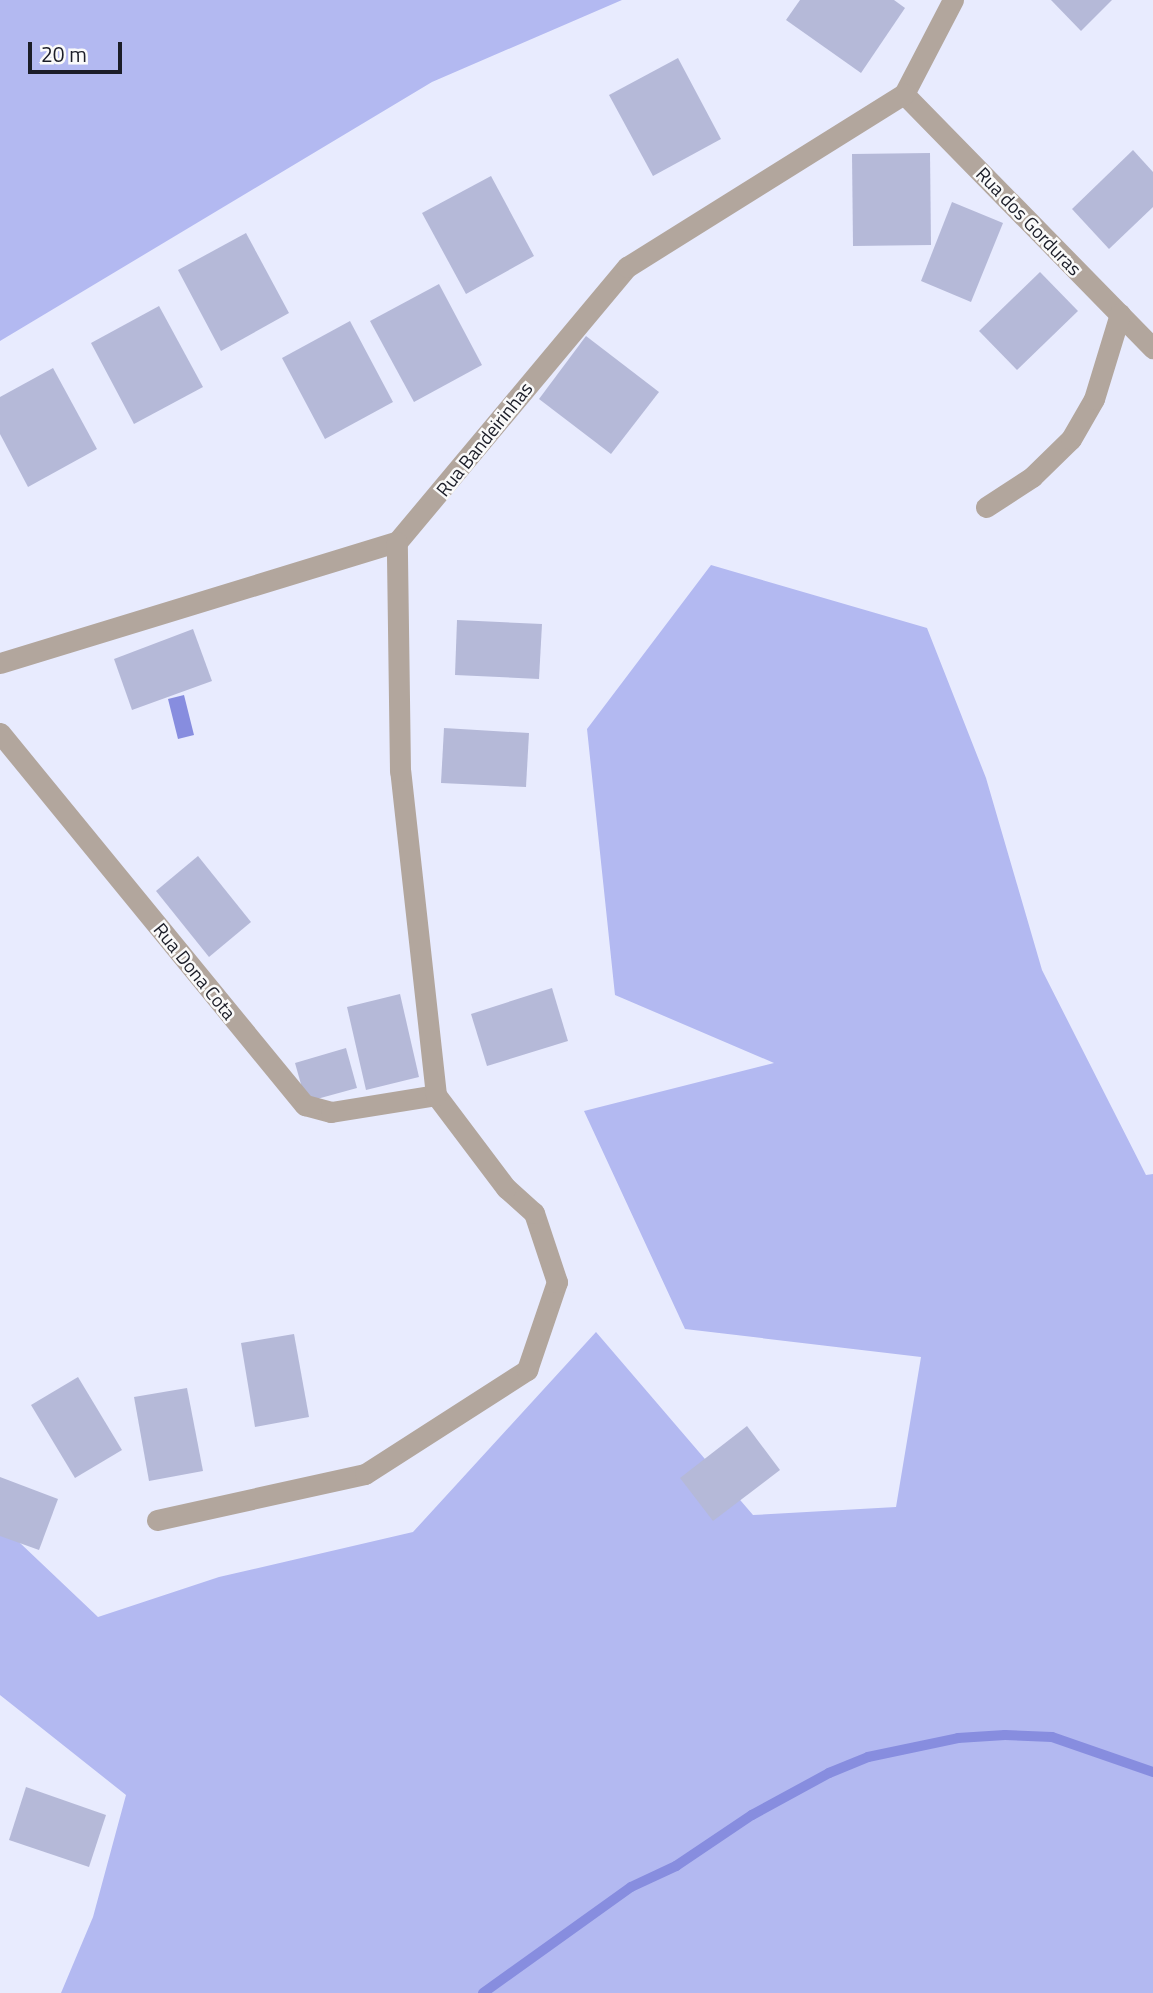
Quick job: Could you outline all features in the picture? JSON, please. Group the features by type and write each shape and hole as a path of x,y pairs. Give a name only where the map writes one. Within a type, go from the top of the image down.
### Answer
{"street":[{"path":"904,94 953,0"},
{"name":"Rua dos Gorduras","path":"904,94 1153,348"},
{"name":"Rua Bandeirinhas","path":"397,542 627,267 904,94"},
{"path":"986,507 1032,477 1071,439 1094,399 1120,314"},
{"path":"0,663 397,542 400,771 436,1095 506,1188 534,1213 557,1283 527,1370 365,1474 157,1520"},
{"name":"Rua Dona Cota","path":"0,733 304,1105 331,1112 436,1095"}],"shaded area":[{"path":"0,0 622,0 432,82 0,341"},
{"path":"711,565 927,628 986,778 1042,970 1146,1175 1153,1174 1153,1993 61,1993 93,1917 126,1795 0,1695 0,1524 98,1617 219,1577 413,1532 596,1332 753,1515 896,1507 921,1357 685,1329 584,1111 774,1063 615,995 587,729"},
{"path":"184,695 194,735 178,739 168,699"}],"building":[{"path":"800,0 894,0 905,8 861,73 786,20"},
{"path":"1051,0 1112,0 1081,31"},
{"path":"678,58 721,139 653,176 609,95"},
{"path":"1133,150 1153,172 1153,207 1109,249 1072,209"},
{"path":"930,153 931,245 853,246 852,154"},
{"path":"491,176 534,256 466,294 422,213"},
{"path":"952,202 1003,223 971,302 921,281"},
{"path":"246,233 289,313 221,351 178,270"},
{"path":"1040,272 1078,311 1017,370 979,331"},
{"path":"439,284 482,365 414,402 370,321"},
{"path":"159,306 203,387 134,424 91,343"},
{"path":"350,321 393,402 325,439 282,358"},
{"path":"586,336 659,392 611,454 539,399"},
{"path":"53,368 97,449 28,487 0,434 0,397"},
{"path":"457,620 542,624 539,679 455,675"},
{"path":"193,629 212,681 132,710 114,659"},
{"path":"444,728 529,733 526,787 441,783"},
{"path":"198,856 251,922 209,957 156,891"},
{"path":"552,988 568,1041 487,1066 471,1014"},
{"path":"400,994 419,1077 366,1090 347,1007"},
{"path":"346,1048 357,1088 306,1102 295,1063"},
{"path":"294,1334 309,1417 255,1427 241,1343"},
{"path":"78,1377 122,1450 75,1478 31,1405"},
{"path":"187,1388 203,1471 149,1481 134,1397"},
{"path":"747,1426 780,1470 713,1521 680,1478"},
{"path":"0,1477 58,1499 39,1550 0,1536"},
{"path":"26,1787 106,1815 89,1867 9,1840"}],"waterway":[{"path":"483,1993 631,1887 676,1866 752,1815 829,1773 868,1757 958,1738 1005,1735 1052,1737 1153,1772"}]}
